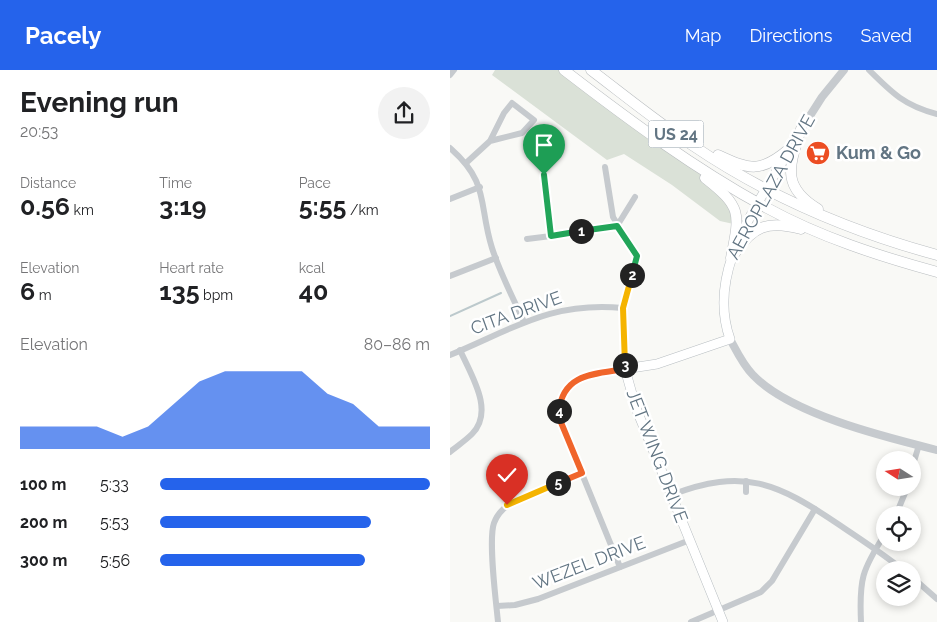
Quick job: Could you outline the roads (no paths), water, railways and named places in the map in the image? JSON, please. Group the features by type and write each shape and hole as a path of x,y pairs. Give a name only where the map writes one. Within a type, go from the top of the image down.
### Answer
{"highway":[{"name":"US 24","path":"564,70 663,144 759,203 848,244 937,272"},
{"name":"US 24","path":"591,70 664,126 713,159 767,190 861,232 937,255"},
{"path":"664,126 701,147 748,167 769,164 789,150"},
{"path":"801,129 790,169 794,187 808,203 861,232"},
{"path":"663,144 715,186 732,204 736,211 738,224 731,258"},
{"path":"731,258 746,237 760,227 768,225 792,227 848,244"}],"main road":[{"name":"AEROPLAZA DRIVE","path":"730,339 725,326 723,303 726,272 731,258 759,203 789,150"},
{"path":"625,369 657,364 730,339"},
{"name":"JET WING DRIVE","path":"625,369 636,408 723,622"}],"street":[{"path":"450,75 454,70"},
{"name":"AEROPLAZA DRIVE","path":"789,150 825,93 844,70"},
{"path":"869,70 906,104 937,114"},
{"path":"466,163 490,142 504,112 512,103 534,120 522,133 490,142"},
{"path":"450,148 466,163 480,187 496,258 524,322"},
{"path":"605,166 613,217 617,226"},
{"path":"544,175 551,236"},
{"path":"450,199 480,187"},
{"path":"527,239 617,226 635,197"},
{"name":"JET WING DRIVE","path":"617,226 637,256 623,308 625,369"},
{"path":"450,276 496,258"},
{"name":"CITA DRIVE","path":"450,355 524,322 553,312 580,306 623,308"},
{"name":"AEROPLAZA DRIVE","path":"730,339 753,375 780,396 857,428 937,450"},
{"path":"450,452 472,434 478,424 481,412 480,399 460,350"},
{"path":"620,567 560,420 561,398 568,387 584,377 625,369"},
{"path":"917,451 919,445"},
{"path":"498,622 492,537 493,524 501,510 515,501 582,473"},
{"path":"672,495 709,483 746,482 777,488 815,509 891,561"},
{"path":"746,482 746,492"},
{"path":"691,622 755,596 767,587 815,509"},
{"name":"WEZEL DRIVE","path":"497,606 531,602 690,540"},
{"path":"861,622 861,580 876,546"},
{"path":"921,585 937,599"}],"waterway":[{"path":"450,316 501,293"}],"place":[{"name":"Kum & Go","path":"818,153"}]}
